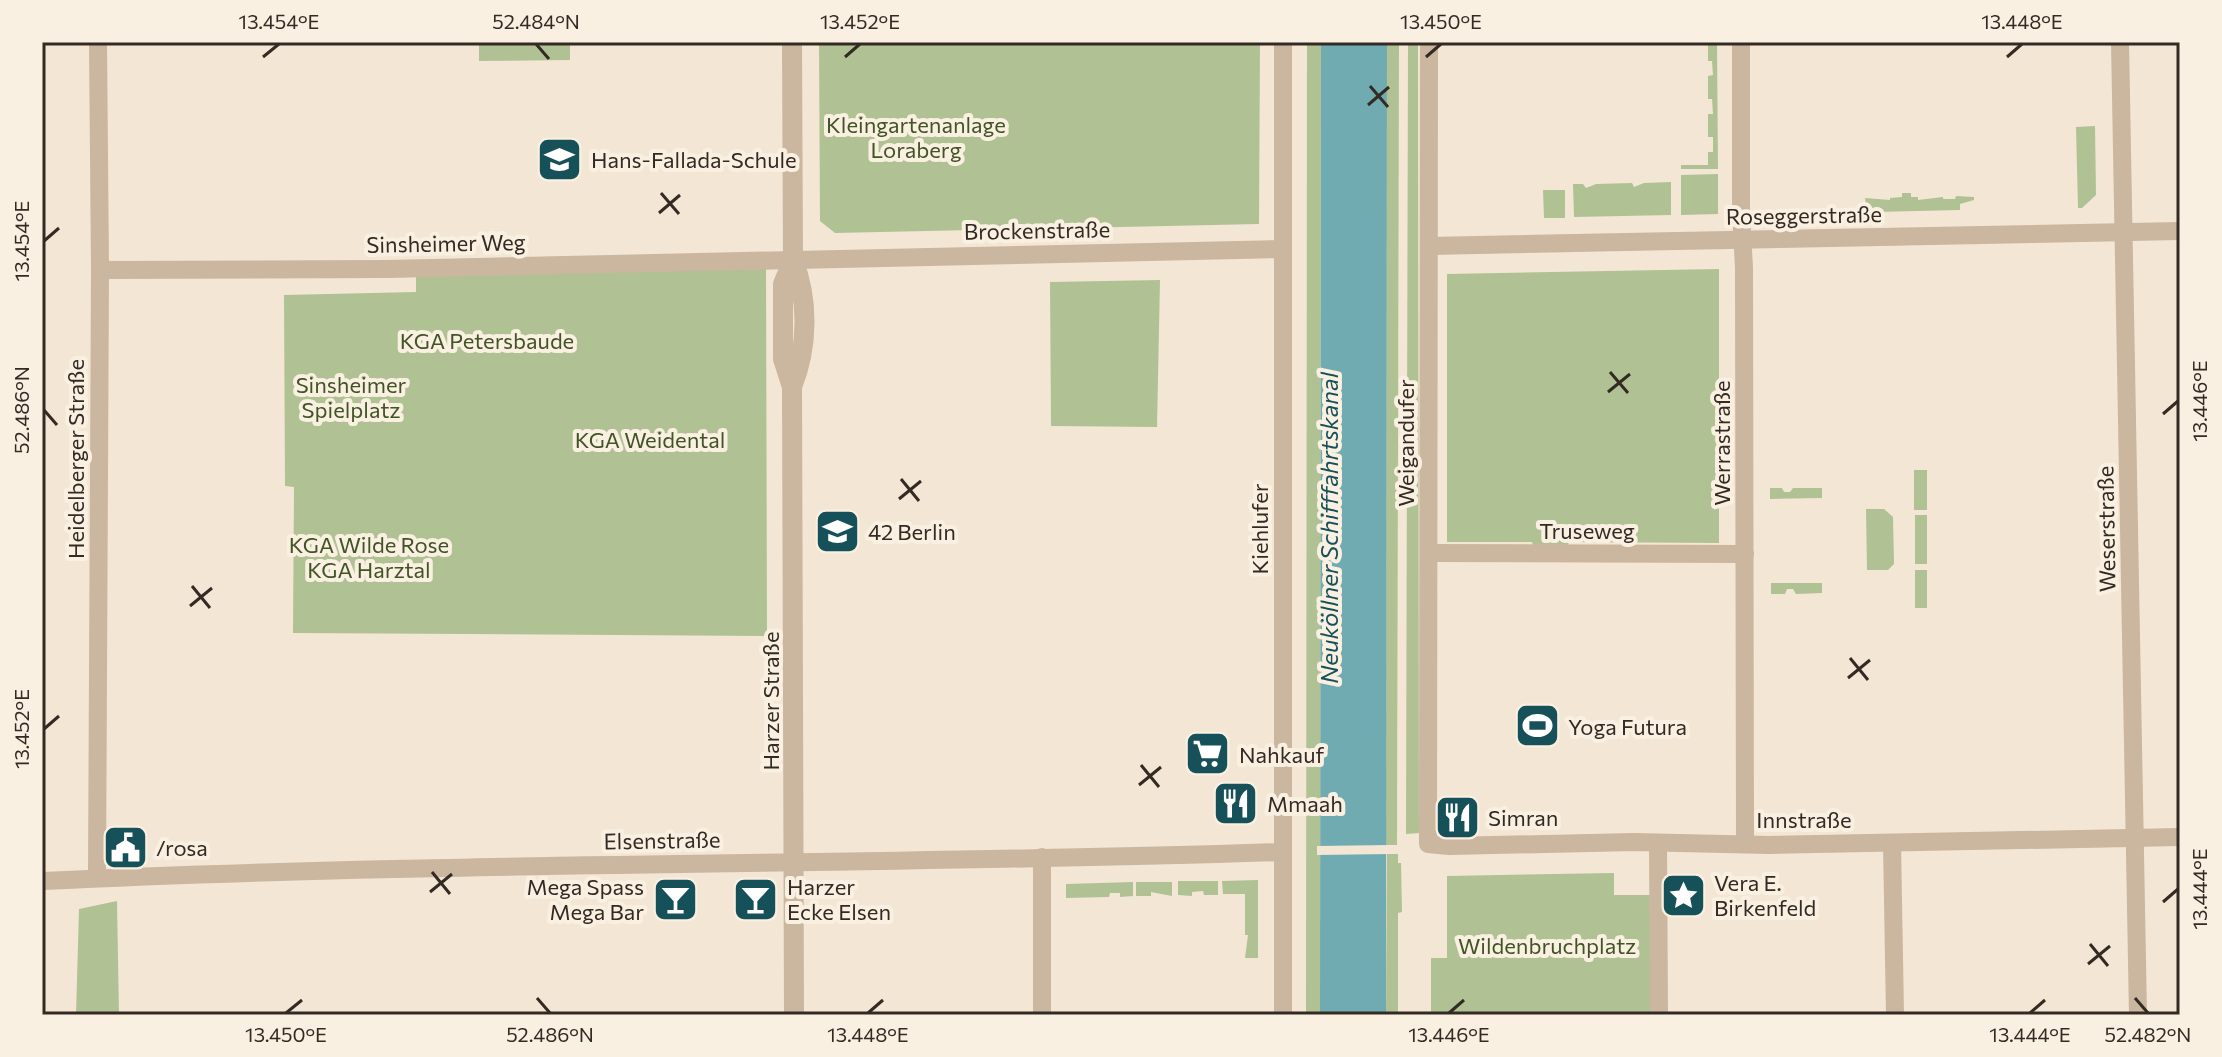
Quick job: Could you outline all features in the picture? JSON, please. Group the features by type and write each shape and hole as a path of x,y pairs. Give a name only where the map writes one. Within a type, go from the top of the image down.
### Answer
{"street":[{"name":"Heidelberger Straße","path":"97,877 98,42"},
{"name":"Harzer Straße","path":"792,42 793,260 783,284 783,359 792,387 794,1015"},
{"name":"Kiehlufer","path":"1283,42 1283,1015"},
{"name":"Weigandufer","path":"1428,844 1429,42"},
{"name":"Werrastraße","path":"1741,42 1745,844"},
{"name":"Weserstraße","path":"2120,42 2138,1015"},
{"name":"Roseggerstraße","path":"1429,246 2180,231"},
{"name":"Brockenstraße","path":"793,260 1283,249"},
{"name":"Sinsheimer Weg","path":"100,270 388,269 793,260"},
{"name":"Truseweg","path":"1429,553 1745,554"},
{"name":"Innstraße","path":"1428,844 1892,843 2180,837"},
{"path":"1658,843 1659,1015"},
{"path":"1892,843 1895,1015"},
{"name":"Elsenstraße","path":"42,881 97,877 1283,852"},
{"path":"1042,857 1042,1015"}],"green space":[{"path":"479,42 570,42 570,60 479,61"},
{"name":"Kleingartenanlage Loraberg","path":"819,42 1260,42 1259,224 835,233 820,221"},
{"path":"1307,42 1321,42 1320,1015 1306,1015"},
{"path":"1387,42 1399,42 1397,845 1386,845"},
{"path":"1408,42 1418,42 1419,833 1406,834"},
{"path":"1708,42 1717,42 1718,169 1681,169 1681,165 1708,165 1708,152 1713,152 1713,137 1708,137 1708,114 1713,114 1712,99 1708,99 1708,76 1713,75 1712,61 1708,61"},
{"path":"2095,126 2096,195 2078,208 2076,127"},
{"path":"1718,174 1718,214 1681,215 1681,175"},
{"path":"1671,182 1671,215 1574,217 1573,184 1583,184 1586,188 1596,184 1632,183 1634,187 1644,183"},
{"path":"1543,190 1565,190 1565,218 1544,218"},
{"path":"1902,193 1911,193 1911,197 1918,197 1918,200 1955,199 1956,196 1974,197 1974,200 1960,204 1960,210 1874,212 1866,205 1865,198 1890,200 1902,197"},
{"path":"766,269 767,636 293,633 294,487 285,486 284,295 416,292 416,274"},
{"path":"1719,269 1719,543 1569,542 1566,549 1534,548 1532,542 1447,542 1447,274"},
{"path":"1160,280 1157,427 1051,426 1050,282"},
{"path":"1914,470 1927,470 1927,510 1914,510"},
{"path":"1770,488 1790,492 1793,488 1822,488 1822,498 1770,499"},
{"path":"1866,509 1884,509 1893,517 1894,564 1888,570 1867,570"},
{"path":"1915,515 1927,515 1927,564 1915,564"},
{"path":"1915,570 1927,570 1927,608 1915,608"},
{"path":"1771,583 1822,583 1822,593 1796,594 1793,589 1787,589 1785,594 1771,594"},
{"path":"1387,854 1398,854 1398,863 1401,863 1398,1015 1386,1015"},
{"name":"Wildenbruchplatz","path":"1614,873 1614,895 1654,895 1653,1015 1431,1015 1431,958 1447,958 1447,876"},
{"path":"1258,880 1258,958 1245,958 1248,935 1245,935 1245,894 1223,894 1222,881"},
{"path":"1178,881 1218,881 1218,895 1204,895 1203,891 1192,892 1192,896 1178,895"},
{"path":"1133,882 1133,896 1120,897 1120,893 1110,893 1109,897 1066,898 1066,884"},
{"path":"1136,882 1172,882 1172,896 1151,892 1151,896 1136,896"},
{"path":"117,901 119,1015 76,1015 79,909"}],"water":[{"name":"Neuköllner Schifffahrtskanal","path":"1321,42 1387,42 1386,1015 1320,1015"}],"pier":[{"path":"1390,845 1391,854 1317,855 1317,846"}],"place":[{"name":"Hans-Fallada-Schule","path":"560,159"},
{"name":"42 Berlin","path":"837,531"},
{"name":"Yoga Futura","path":"1537,726"},
{"name":"Nahkauf","path":"1208,754"},
{"name":"Mmaah","path":"1236,803"},
{"name":"Simran","path":"1457,817"},
{"name":"/rosa","path":"125,847"},
{"name":"Vera E. Birkenfeld","path":"1683,895"},
{"name":"Mega Spass Mega Bar","path":"675,899"},
{"name":"Harzer Ecke Elsen","path":"756,899"}],"park label":[{"name":"KGA Petersbaude","path":"487,340"},
{"name":"Sinsheimer Spielplatz","path":"351,396"},
{"name":"KGA Weidental","path":"650,439"},
{"name":"KGA Wilde Rose KGA Harztal","path":"369,556"}]}
